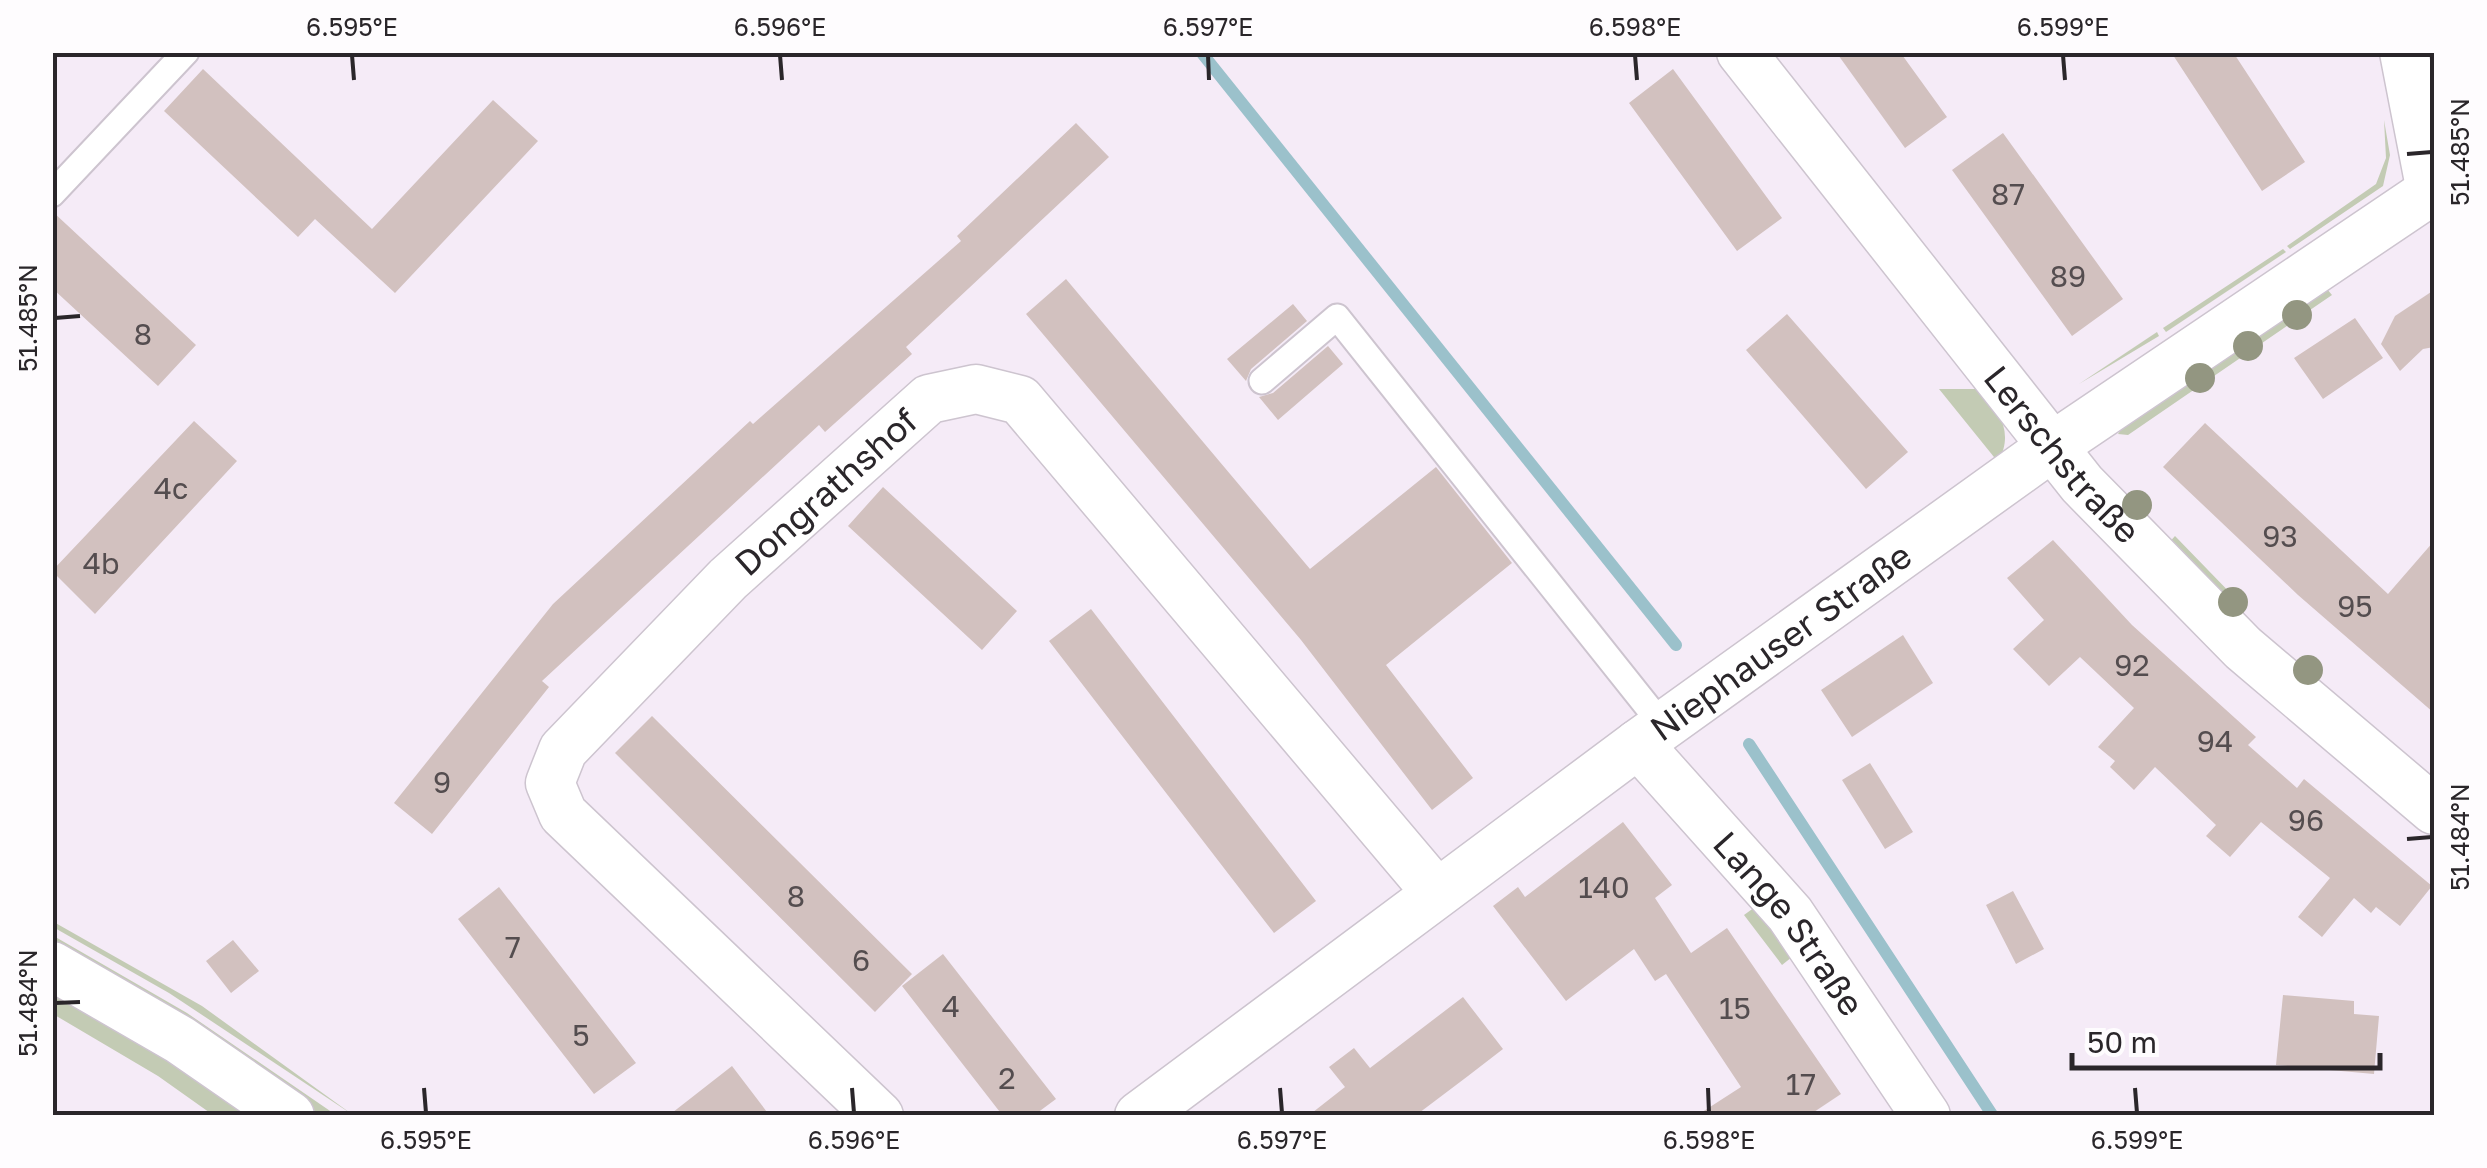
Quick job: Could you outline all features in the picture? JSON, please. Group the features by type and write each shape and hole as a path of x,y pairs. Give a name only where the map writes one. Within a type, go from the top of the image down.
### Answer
{"street":[{"name":"Lerschstraße","path":"1741,52 2082,484 2243,648 2434,810"},
{"path":"2404,52 2433,190"},
{"name":"Niephauser Straße","path":"1139,1116 1650,735 2053,446 2433,190"},
{"name":"Dongrathshof","path":"880,1116 563,814 550,783 563,750 728,580 929,399 976,389 1020,400 1436,892"},
{"name":"Lange Straße","path":"1650,735 1790,914 1926,1116"},
{"path":"52,966 180,1040 290,1116"}],"lane":[{"path":"52,194 186,52"},
{"path":"1262,381 1337,317 1650,735"}],"green space":[{"path":"2384,120 2390,155 2383,186 2290,249 2287,246 2376,184 2386,158"},
{"path":"2283,249 2286,252 2166,332 2163,328"},
{"path":"2327,289 2332,295 2128,435 2118,434 2124,425"},
{"path":"2157,332 2159,336 2079,384"},
{"path":"1939,389 1983,389 2005,433 1998,462"},
{"path":"2175,536 2240,603 2233,612 2166,546"},
{"path":"1755,907 1792,957 1782,965 1744,915"},
{"path":"52,921 202,1006 353,1115 169,993 53,927"},
{"path":"52,935 187,1013 336,1115 321,1115 53,944"},
{"path":"53,990 255,1115 213,1115 158,1076 53,1014"}],"building":[{"path":"1836,52 1900,52 1947,117 1905,148"},
{"path":"2171,52 2233,52 2305,162 2262,191"},
{"path":"203,69 372,229 493,100 538,141 395,293 315,219 298,237 164,111"},
{"path":"1673,69 1782,218 1737,251 1629,103"},
{"path":"1076,123 1109,157 906,347 912,354 825,432 819,425 542,681 549,687 432,834 394,803 553,604 750,421 753,424 961,241 957,236"},
{"path":"2003,133 2123,299 2072,336 1952,170"},
{"path":"52,211 196,345 158,386 52,288"},
{"path":"1066,279 1310,569 1436,467 1512,563 1386,665 1473,778 1432,810 1301,640 1026,314"},
{"path":"2434,290 2434,347 2423,349 2400,371 2381,344 2395,316"},
{"path":"1293,304 1307,321 1251,369 1246,381 1227,359"},
{"path":"1787,314 1908,452 1866,489 1746,350"},
{"path":"2355,318 2383,358 2323,399 2294,358"},
{"path":"1328,346 1343,364 1278,420 1259,397 1273,393"},
{"path":"194,421 237,461 95,614 52,571"},
{"path":"2205,423 2388,594 2434,541 2434,713 2298,595 2163,467"},
{"path":"883,487 1017,611 982,650 848,526"},
{"path":"2053,540 2132,625 2256,737 2248,745 2297,788 2304,779 2432,886 2400,926 2376,907 2371,913 2354,898 2322,937 2298,917 2330,878 2261,822 2230,857 2206,836 2216,825 2155,767 2134,790 2110,767 2115,761 2098,747 2134,708 2080,657 2049,686 2013,649 2044,620 2007,578"},
{"path":"1091,609 1316,901 1274,933 1049,641"},
{"path":"1903,635 1933,683 1852,737 1821,690"},
{"path":"652,716 912,974 875,1012 615,753"},
{"path":"1870,763 1913,832 1885,849 1842,780"},
{"path":"1623,822 1672,885 1655,898 1691,953 1727,928 1841,1094 1808,1116 1696,1116 1741,1087 1666,974 1655,981 1634,949 1566,1001 1493,906 1518,887 1525,897"},
{"path":"499,887 636,1063 594,1094 458,919"},
{"path":"2013,891 2044,949 2016,964 1986,905"},
{"path":"233,940 259,971 231,993 206,961"},
{"path":"943,954 1056,1099 1033,1116 1003,1116 902,986"},
{"path":"2283,995 2354,1001 2354,1014 2379,1016 2374,1074 2276,1065"},
{"path":"1463,997 1503,1049 1468,1076 1415,1116 1308,1116 1345,1087 1329,1067 1354,1048 1370,1068"},
{"path":"732,1066 770,1116 668,1116"}],"waterway":[{"path":"1201,52 1676,645"},
{"path":"1749,744 1993,1116"}]}
